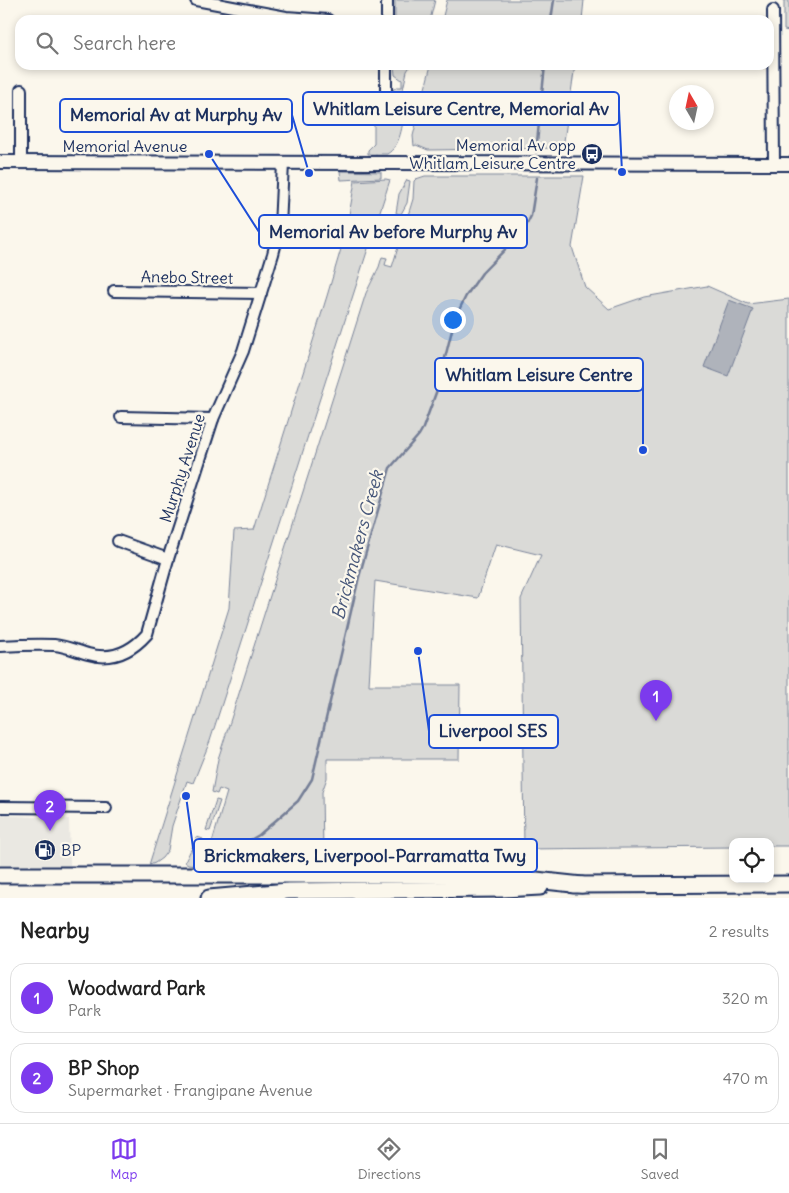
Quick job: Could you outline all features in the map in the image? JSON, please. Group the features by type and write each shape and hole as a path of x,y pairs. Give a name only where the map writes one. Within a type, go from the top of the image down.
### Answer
{"main road":[{"path":"0,875 425,884 503,890 582,885 789,884"},
{"path":"209,898 288,891 425,884"}],"street":[{"path":"196,0 215,2 277,15"},
{"path":"387,0 387,15"},
{"path":"773,10 773,15"},
{"path":"386,70 386,96"},
{"path":"773,70 774,164"},
{"path":"21,90 21,162"},
{"name":"Memorial Avenue","path":"0,162 789,164"},
{"name":"Murphy Avenue","path":"0,646 56,645 106,657 128,650 146,634 213,419 243,351 261,293 280,227 283,163"},
{"name":"Anebo Street","path":"114,291 261,293"},
{"path":"121,417 213,419"},
{"path":"118,541 168,559"},
{"path":"0,807 106,808"}],"shaded area":[{"path":"395,0 435,0 431,15 395,15"},
{"path":"447,0 584,0 582,15 443,15"},
{"path":"784,0 789,0 789,31 784,30"},
{"path":"394,70 408,70 399,108 405,110 398,141 387,154 368,154 368,150 374,144 374,97 381,98 382,101 389,101 391,91 397,87 402,87 402,80 395,75"},
{"path":"430,70 574,70 563,148 428,150 416,145 414,146 413,136"},
{"path":"340,171 381,172 381,178 341,180"},
{"path":"425,176 584,176 572,247 585,287 609,309 644,297 707,286 748,304 789,299 789,846 774,846 774,838 729,838 729,847 524,849 521,599 541,555 496,544 478,598 375,581 369,685 460,685 459,759 327,759 327,778 322,792 323,853 314,865 205,866 185,862 197,837 203,839 201,846 210,849 227,792 219,789 217,794 212,792 218,759 366,293 382,257 387,258 385,265 392,267 413,199 414,181"},
{"path":"390,180 210,741 193,783 187,781 172,826 168,850 162,858 149,865 229,608 234,531 254,530 346,232 355,181"},
{"path":"407,180 410,181 407,203 401,214 396,213 399,194"},
{"path":"729,300 753,309 728,376 704,367"},
{"path":"216,800 220,801 210,831 206,830"},
{"path":"0,815 69,819 70,865 0,865"}],"waterway":[{"name":"Brickmakers Creek","path":"552,15 554,0"},
{"name":"Brickmakers Creek","path":"536,152 544,70"},
{"name":"Brickmakers Creek","path":"234,864 240,846 259,835 298,801 312,779 359,577 390,468 423,428 437,390 455,318 466,296 482,273 524,230 531,216 537,178"}],"place":[{"name":"Memorial Av before Murphy Av","path":"209,154"},
{"name":"Memorial Av opp Whitlam Leisure Centre","path":"592,154"},
{"name":"Whitlam Leisure Centre, Memorial Av","path":"622,172"},
{"name":"Memorial Av at Murphy Av","path":"309,173"},
{"name":"Whitlam Leisure Centre","path":"643,450"},
{"name":"Liverpool SES","path":"418,651"},
{"name":"Woodward Park","path":"656,721"},
{"name":"Brickmakers, Liverpool-Parramatta Twy","path":"186,796"},
{"name":"BP Shop","path":"50,831"},
{"name":"BP","path":"45,850"}]}
